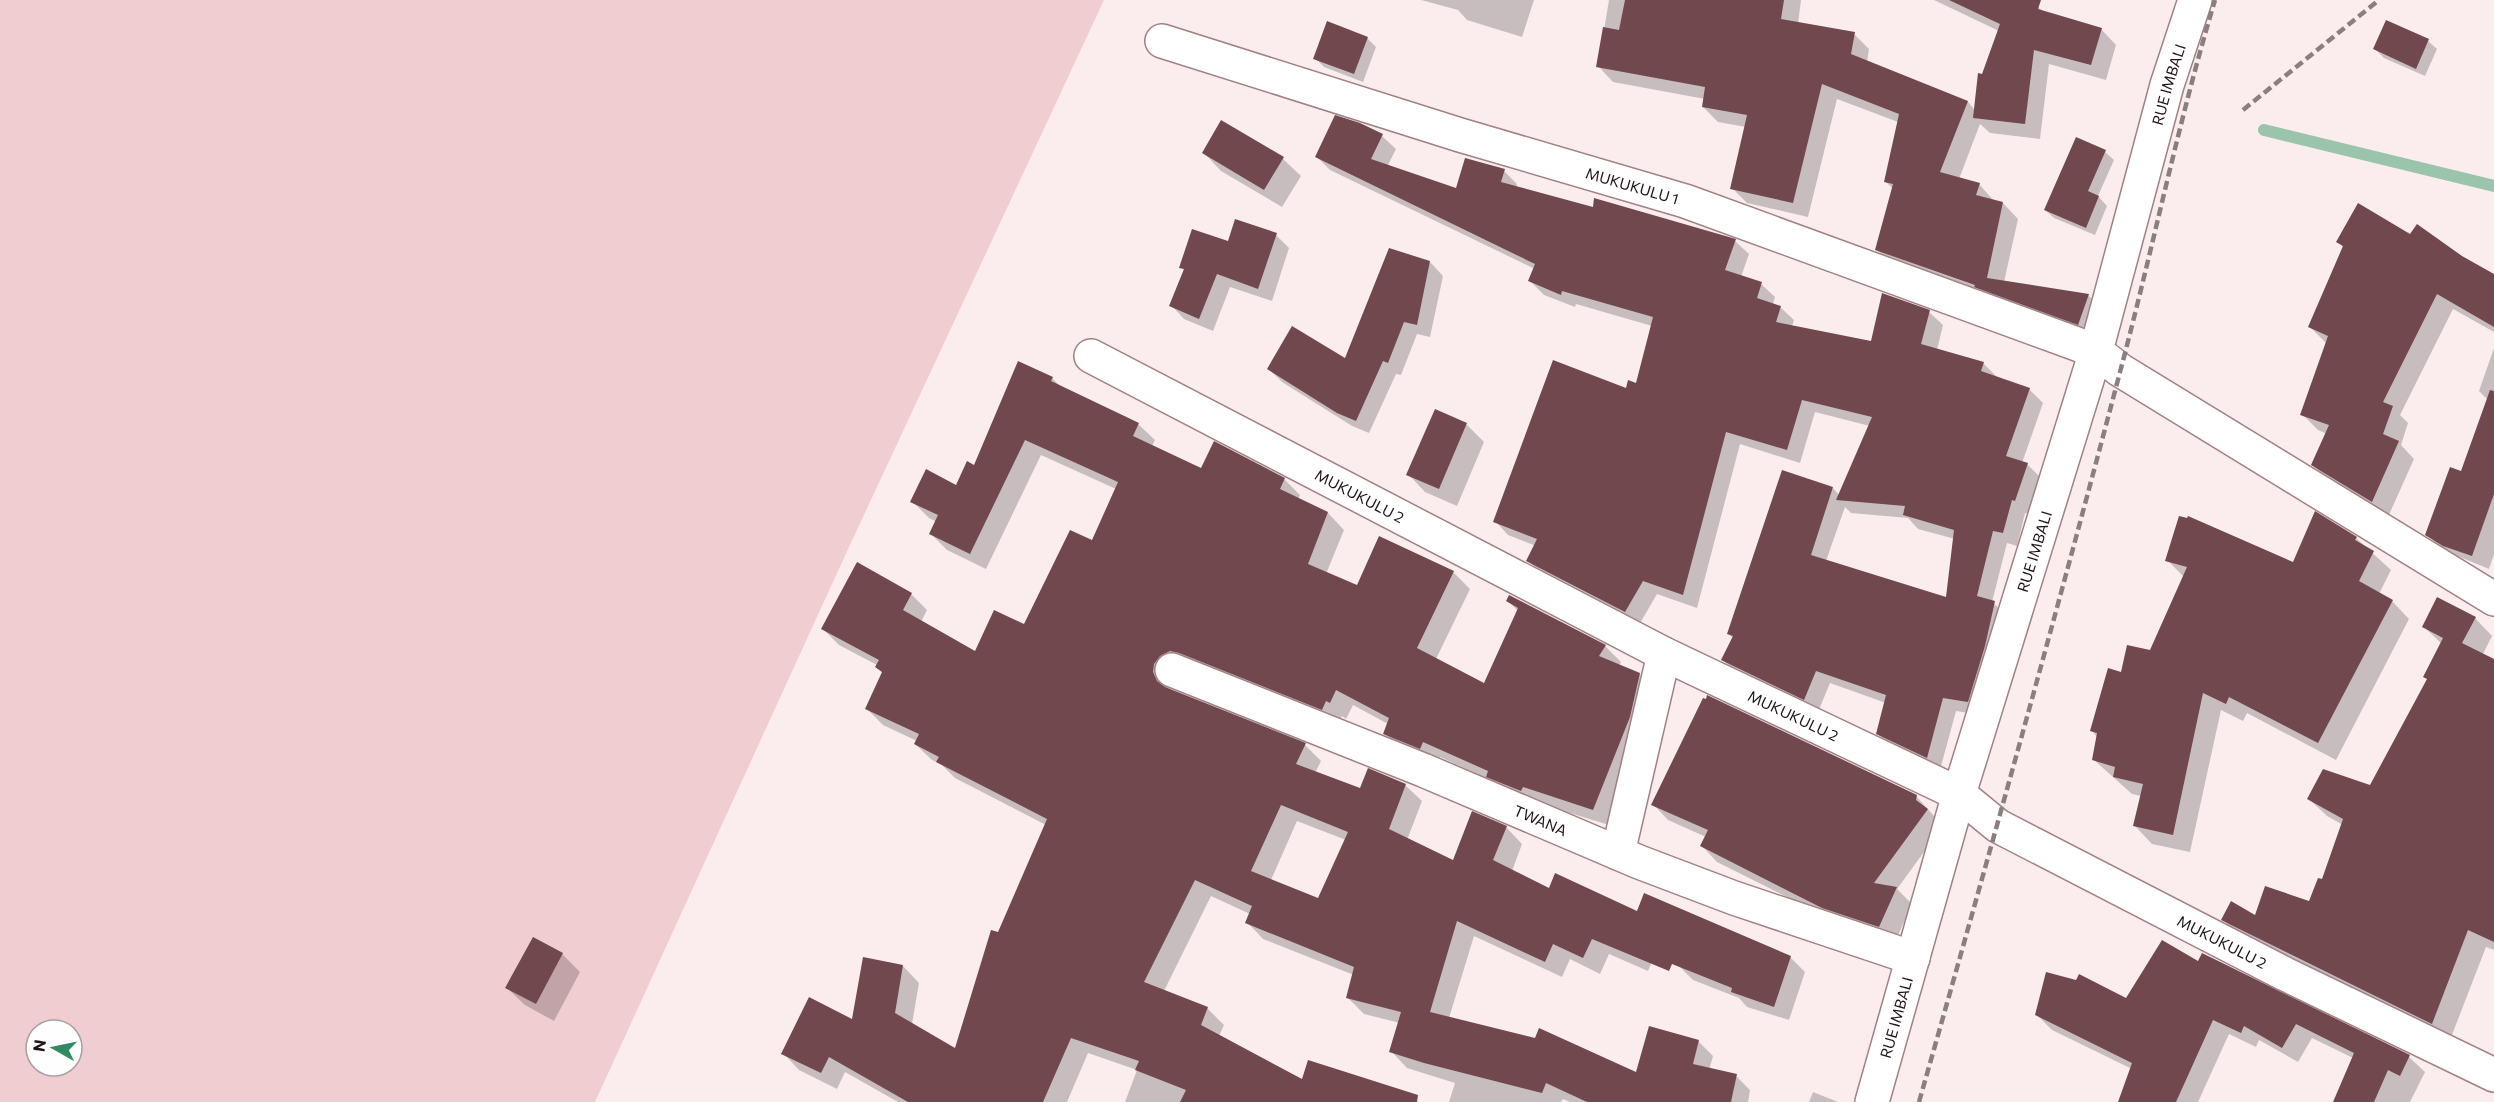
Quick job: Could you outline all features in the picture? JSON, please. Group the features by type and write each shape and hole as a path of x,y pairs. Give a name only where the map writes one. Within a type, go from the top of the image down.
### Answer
{"street":[{"name":"RUE IMBALI","path":"1872,1102 1959,794 2096,351 2167,85 2195,0"},
{"name":"MUKUKULU 1","path":"1162,41 1460,135 1684,201 2096,351 2121,370 2494,599"},
{"name":"MUKUKULU 2","path":"1091,356 1664,654 1959,794 1998,826 2284,974 2494,1075"},
{"path":"1618,853 1664,654"},
{"name":"TWANA","path":"1172,670 1423,770 1618,853 1734,898 1913,958"}],"shaded area":[{"path":"0,0 1104,0 849,547 595,1102 0,1102"}],"building":[{"path":"1625,0 1784,0 1781,19 1855,32 1851,54 1968,101 1940,172 1980,183 1976,195 2003,202 1987,278 2089,294 2078,325 1974,287 1975,285 1875,250 1893,184 1884,182 1899,114 1822,84 1793,203 1730,189 1747,115 1702,107 1705,87 1596,67 1603,27 1619,30"},
{"path":"1949,0 2041,0 2038,9 2102,28 2091,65 2034,50 2025,124 1973,118 1978,73 1982,74 2000,24"},
{"path":"2386,20 2429,39 2416,69 2373,49"},
{"path":"1327,21 1368,37 1354,74 1313,59"},
{"path":"1335,115 1383,134 1371,159 1456,188 1465,158 1505,169 1501,182 1593,207 1594,198 1736,239 1725,270 1762,282 1757,298 1781,306 1776,322 1871,341 1882,293 1930,310 1921,344 1984,362 1981,371 2030,388 2006,456 2028,463 2015,501 2012,500 2003,533 1993,531 1977,596 1995,601 1985,646 1968,702 1943,698 1927,758 1876,734 1886,695 1816,671 1804,700 1721,660 1733,636 1727,634 1782,470 1833,487 1811,555 1946,597 1954,530 1903,515 1905,506 1836,500 1872,417 1802,400 1787,450 1726,432 1683,595 1643,581 1625,612 1526,561 1537,539 1493,522 1553,360 1626,388 1628,380 1636,383 1653,317 1562,291 1561,295 1528,281 1535,264 1315,157"},
{"path":"1221,120 1284,157 1264,190 1202,153"},
{"path":"2076,137 2106,150 2088,191 2099,196 2086,228 2044,210"},
{"path":"2358,203 2410,234 2417,224 2462,256 2494,274 2494,327 2437,294 2383,402 2393,406 2383,434 2399,441 2372,502 2311,465 2329,425 2300,415 2328,336 2308,327 2343,246 2336,242"},
{"path":"1235,219 1277,233 1258,289 1217,274 1199,319 1169,306 1184,269 1179,268 1192,229 1228,241"},
{"path":"1389,248 1430,261 1417,325 1404,322 1388,363 1383,361 1356,421 1337,413 1267,369 1292,326 1345,358"},
{"path":"1018,361 1053,377 1051,381 1139,423 1133,436 1201,468 1214,441 1285,478 1280,489 1328,512 1308,564 1357,585 1379,536 1454,571 1417,648 1484,683 1518,608 1506,601 1509,595 1606,645 1599,656 1640,673 1630,717 1593,810 1523,787 1521,791 1486,777 1488,771 1423,742 1420,749 1383,734 1389,718 1336,690 1330,703 1326,701 1322,710 1170,651 1160,656 1154,664 1153,672 1157,681 1165,687 1306,743 1296,764 1360,788 1368,768 1406,784 1389,829 1453,860 1472,811 1507,826 1493,860 1549,888 1555,873 1637,911 1644,893 1791,956 1774,1007 1731,992 1732,988 1672,964 1669,971 1592,939 1583,958 1553,944 1545,962 1457,921 1430,1012 1535,1038 1539,1028 1636,1072 1649,1026 1699,1040 1693,1064 1737,1074 1731,1102 1587,1102 1546,1083 1542,1093 1389,1052 1401,1012 1346,998 1354,967 1245,923 1252,906 1195,880 1144,982 1208,1007 1201,1025 1302,1079 1308,1060 1418,1095 1417,1102 1180,1102 1186,1090 1135,1070 1139,1061 1071,1038 1043,1102 908,1102 829,1057 821,1073 781,1054 809,997 852,1019 863,957 903,965 895,1013 955,1048 991,930 998,932 1047,819 936,762 939,757 914,744 919,734 865,709 882,672 875,667 879,660 821,629 857,562 912,593 903,610 975,651 994,610 1024,624 1070,530 1092,540 1118,482 1025,440 970,554 929,534 938,515 910,502 926,469 956,485 967,461 974,465","holes":["1281,805 1348,832 1318,898 1251,871"]},
{"path":"2490,390 2494,391 2494,494 2472,556 2443,546 2425,535 2450,467 2461,471"},
{"path":"1435,409 1467,423 1439,489 1406,475"},
{"path":"2315,511 2357,537 2355,540 2374,551 2359,581 2393,600 2318,743 2229,697 2226,704 2203,693 2173,835 2133,826 2143,784 2113,777 2115,767 2092,760 2097,733 2090,731 2108,668 2121,672 2127,645 2150,650 2187,567 2165,561 2179,516 2187,518 2188,516 2293,562"},
{"path":"2437,597 2476,617 2462,643 2494,659 2494,942 2468,930 2432,1024 2221,920 2231,901 2255,915 2265,886 2309,901 2318,878 2322,879 2343,819 2307,799 2323,769 2370,785 2427,679 2423,677 2443,638 2422,627"},
{"path":"1707,695 1917,795 1916,800 1928,809 1874,883 1897,887 1879,927 1822,908 1700,846 1708,830 1651,805 1703,698 1706,699"},
{"path":"533,937 563,953 536,1004 505,988"},
{"path":"2162,940 2198,961 2202,953 2410,1055 2400,1076 2388,1070 2374,1102 2333,1102 2354,1053 2296,1024 2282,1048 2244,1026 2241,1033 2213,1020 2176,1102 2118,1102 2132,1063 2035,1015 2046,972 2076,980 2079,974 2126,998"}],"waterway":[{"path":"2264,130 2494,186"}],"railway":[{"path":"1919,1102 2071,555 2132,325 2189,93 2215,0"},
{"path":"2243,110 2379,0"}]}
